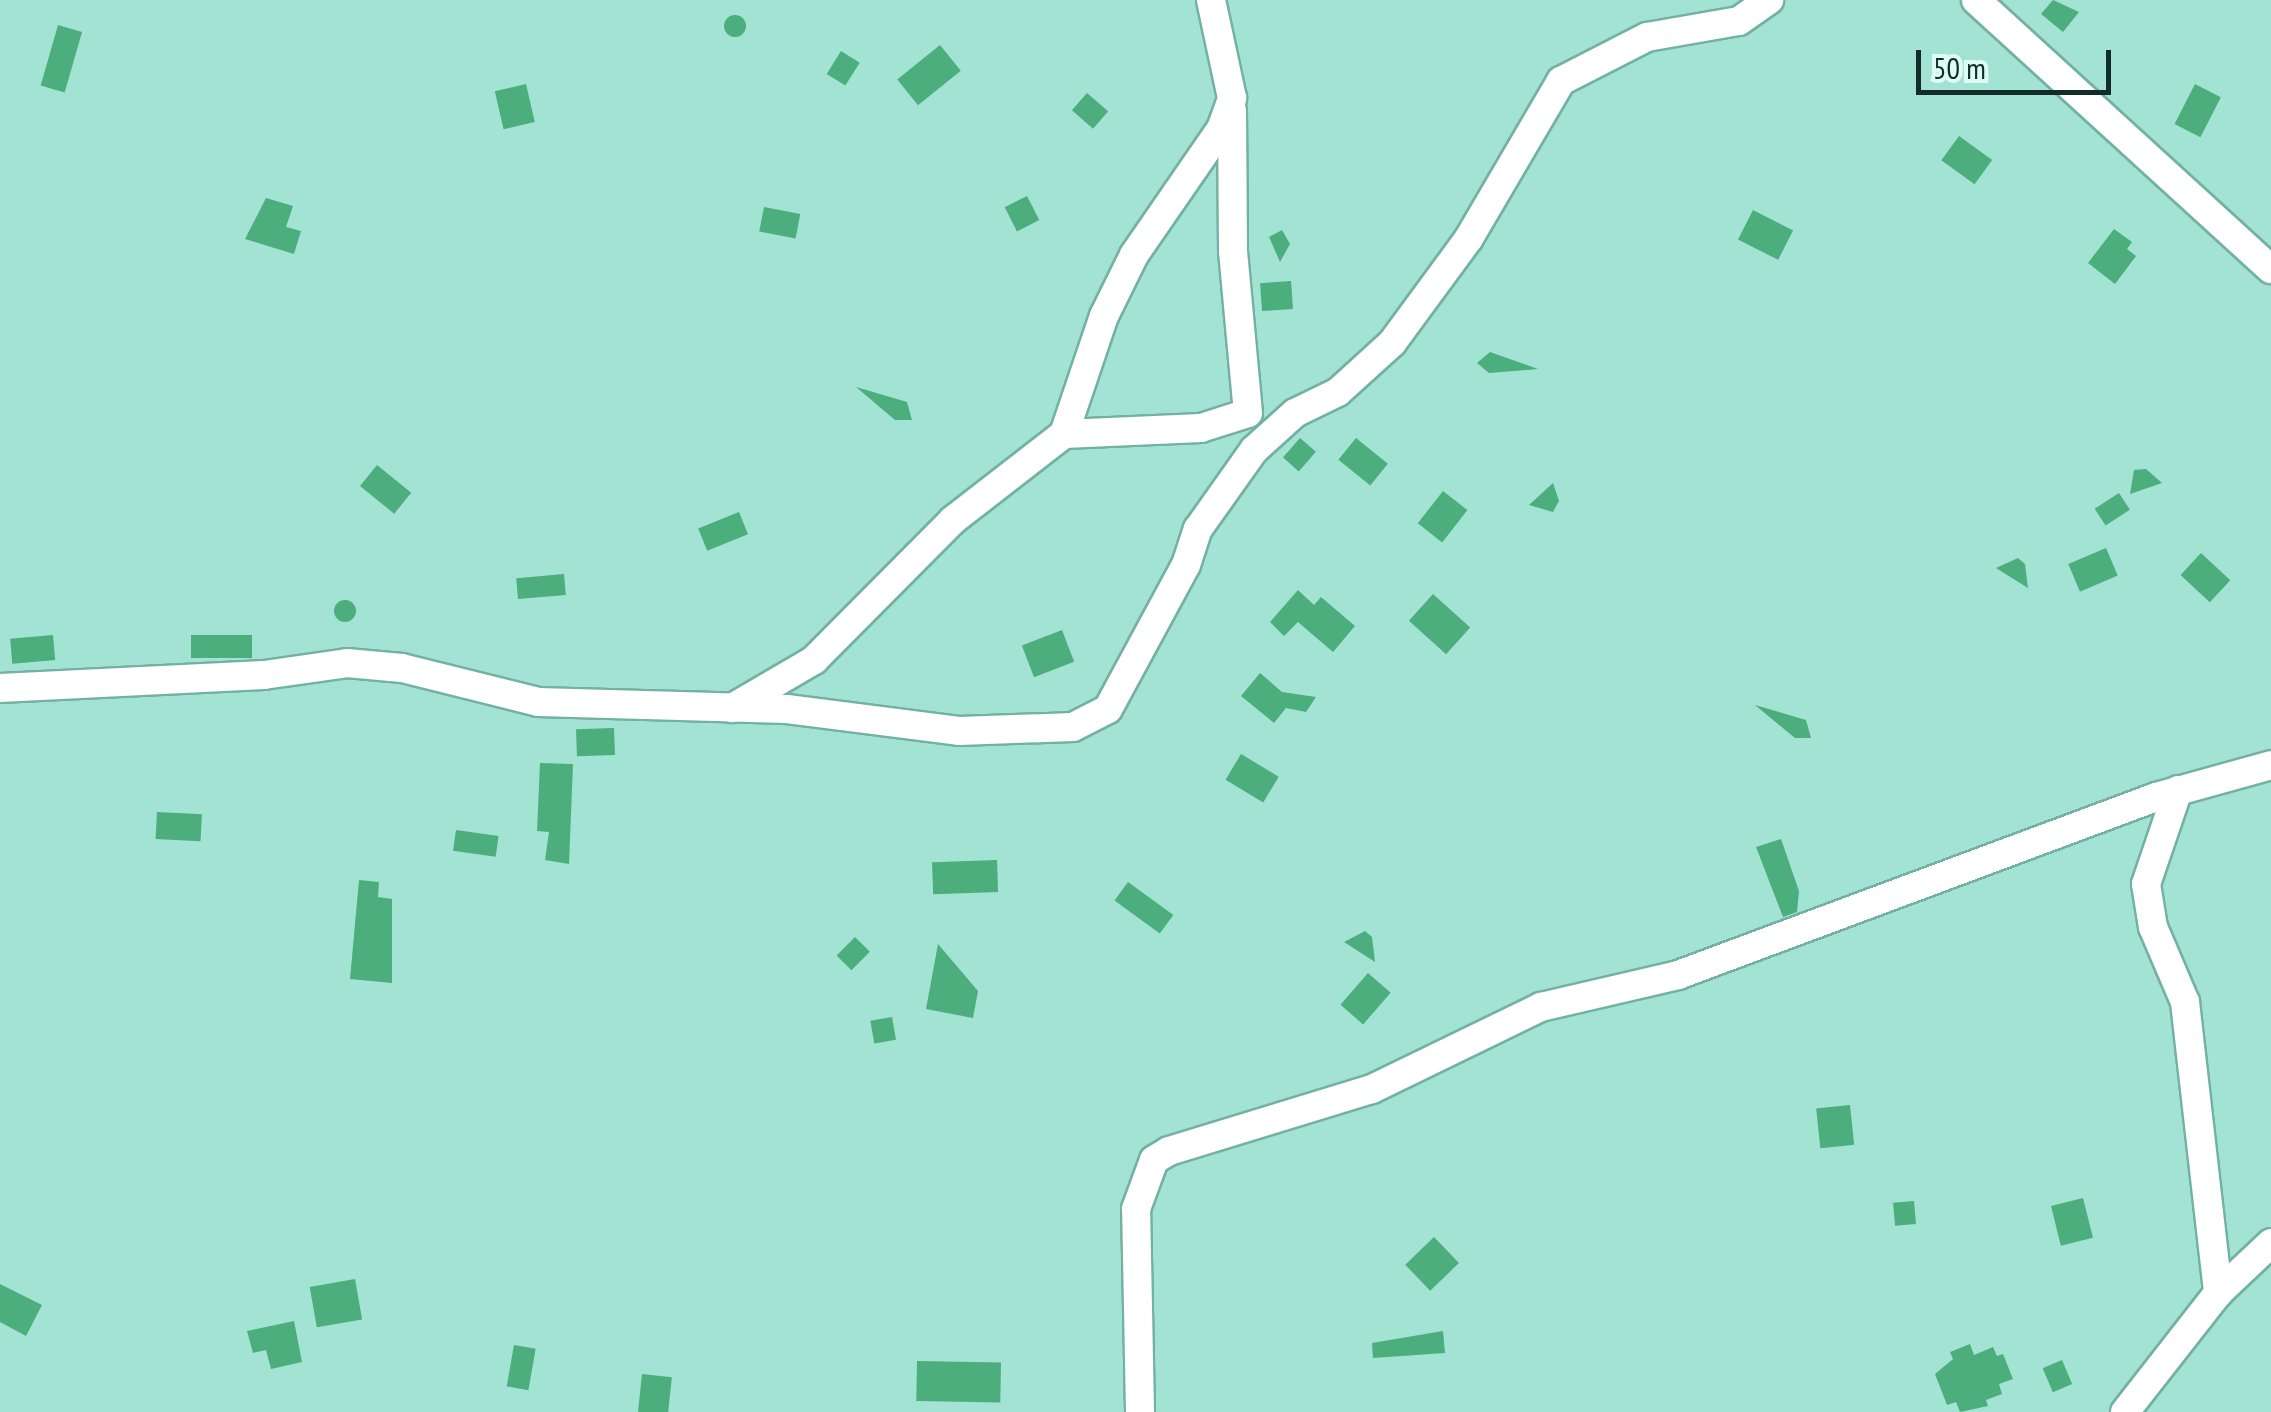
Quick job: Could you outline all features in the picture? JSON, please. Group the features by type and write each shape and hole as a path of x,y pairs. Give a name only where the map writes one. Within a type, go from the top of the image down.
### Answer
{"street":[{"path":"1211,0 1232,98 1233,251 1248,413"},
{"path":"0,688 264,675 347,663 402,668 538,702 731,708 958,731 1073,727 1108,709 1186,565 1198,529 1254,450 1295,413 1338,392 1392,343 1469,238 1561,81 1647,36 1740,21 1769,0"},
{"path":"1976,0 2271,269"},
{"path":"731,708 814,660 952,520 1064,434 1104,316 1134,255 1221,129 1232,98"},
{"path":"1064,434 1201,428 1248,413 1295,413"},
{"path":"1140,1412 1136,1209 1154,1160 1169,1151 1372,1089 1541,1007 1678,975 2178,790 2271,765"},
{"path":"2178,790 2146,884 2153,926 2185,1002 2218,1293"},
{"path":"2125,1412 2218,1293 2271,1243"}],"building":[{"path":"2053,0 2079,12 2063,32 2041,14"},
{"path":"735,15 743,18 743,34 735,37 727,34 724,26 727,18"},
{"path":"58,25 82,32 65,92 41,86"},
{"path":"940,45 961,71 918,105 897,80"},
{"path":"841,51 860,63 845,86 827,74"},
{"path":"526,84 535,122 504,129 495,91"},
{"path":"2195,84 2221,97 2200,137 2175,124"},
{"path":"1087,93 1108,111 1093,129 1072,110"},
{"path":"1959,136 1992,160 1975,184 1941,160"},
{"path":"1027,196 1039,220 1017,231 1005,207"},
{"path":"266,198 293,206 286,227 301,231 294,254 245,239"},
{"path":"764,207 800,214 796,239 759,232"},
{"path":"1753,210 1793,230 1778,260 1738,239"},
{"path":"2114,229 2132,242 2127,249 2136,256 2115,284 2088,263"},
{"path":"1282,230 1290,244 1280,262 1269,237"},
{"path":"1291,281 1293,309 1262,311 1260,283"},
{"path":"1490,352 1538,369 1489,373 1477,363"},
{"path":"856,387 907,402 912,420 895,420"},
{"path":"1300,438 1316,452 1299,471 1283,458"},
{"path":"1356,438 1388,464 1370,486 1338,460"},
{"path":"377,465 411,493 394,514 360,486"},
{"path":"2146,469 2162,483 2130,494 2134,470"},
{"path":"1553,483 1559,501 1553,512 1529,505"},
{"path":"1443,491 1467,510 1442,542 1418,523"},
{"path":"2119,493 2130,510 2106,526 2095,509"},
{"path":"739,512 748,534 707,551 698,528"},
{"path":"2106,548 2118,576 2080,592 2068,564"},
{"path":"2201,553 2230,580 2210,602 2181,575"},
{"path":"2018,558 2025,564 2028,588 1996,568"},
{"path":"564,574 566,595 518,599 516,578"},
{"path":"1298,590 1314,605 1321,597 1355,626 1333,652 1298,622 1284,636 1270,622"},
{"path":"1433,594 1470,627 1446,654 1409,621"},
{"path":"345,600 353,603 353,619 345,622 337,619 334,611 337,603"},
{"path":"1062,630 1074,662 1034,677 1022,645"},
{"path":"53,635 55,660 12,664 10,639"},
{"path":"191,635 252,635 252,658 191,658"},
{"path":"1260,673 1282,692 1316,697 1306,712 1286,708 1274,723 1241,696"},
{"path":"1755,705 1806,720 1811,738 1795,738"},
{"path":"614,728 615,755 577,756 576,729"},
{"path":"1241,754 1279,777 1263,802 1226,780"},
{"path":"540,763 573,764 569,864 545,860 549,832 537,831"},
{"path":"157,812 202,814 201,841 156,839"},
{"path":"456,830 499,836 496,857 453,851"},
{"path":"1781,839 1799,891 1797,912 1783,917 1756,847"},
{"path":"997,860 998,892 933,894 932,862"},
{"path":"359,880 379,882 378,897 392,899 392,983 350,979"},
{"path":"1128,882 1173,915 1160,934 1114,901"},
{"path":"1365,931 1372,937 1375,962 1344,942"},
{"path":"855,937 870,952 851,970 837,955"},
{"path":"938,944 978,991 973,1018 926,1009"},
{"path":"1368,973 1391,993 1363,1024 1340,1005"},
{"path":"892,1017 896,1040 874,1043 870,1021"},
{"path":"1850,1105 1854,1145 1820,1148 1816,1109"},
{"path":"2083,1198 2093,1238 2061,1246 2051,1206"},
{"path":"1914,1201 1916,1224 1895,1226 1893,1203"},
{"path":"1434,1237 1459,1263 1430,1291 1405,1265"},
{"path":"355,1279 362,1319 317,1327 310,1287"},
{"path":"0,1284 42,1305 26,1336 0,1322"},
{"path":"294,1321 302,1362 271,1369 266,1350 253,1353 247,1331"},
{"path":"1443,1331 1445,1353 1373,1358 1372,1343"},
{"path":"1970,1344 1974,1355 1993,1347 1997,1356 2003,1354 2013,1379 1999,1384 2002,1394 1986,1400 1988,1406 1960,1412 1956,1402 1947,1405 1935,1374 1953,1359 1950,1352"},
{"path":"514,1345 536,1349 528,1390 507,1386"},
{"path":"2062,1360 2072,1384 2053,1392 2043,1368"},
{"path":"917,1361 1001,1362 1000,1402 916,1401"},
{"path":"642,1374 672,1377 668,1412 638,1412"}]}
